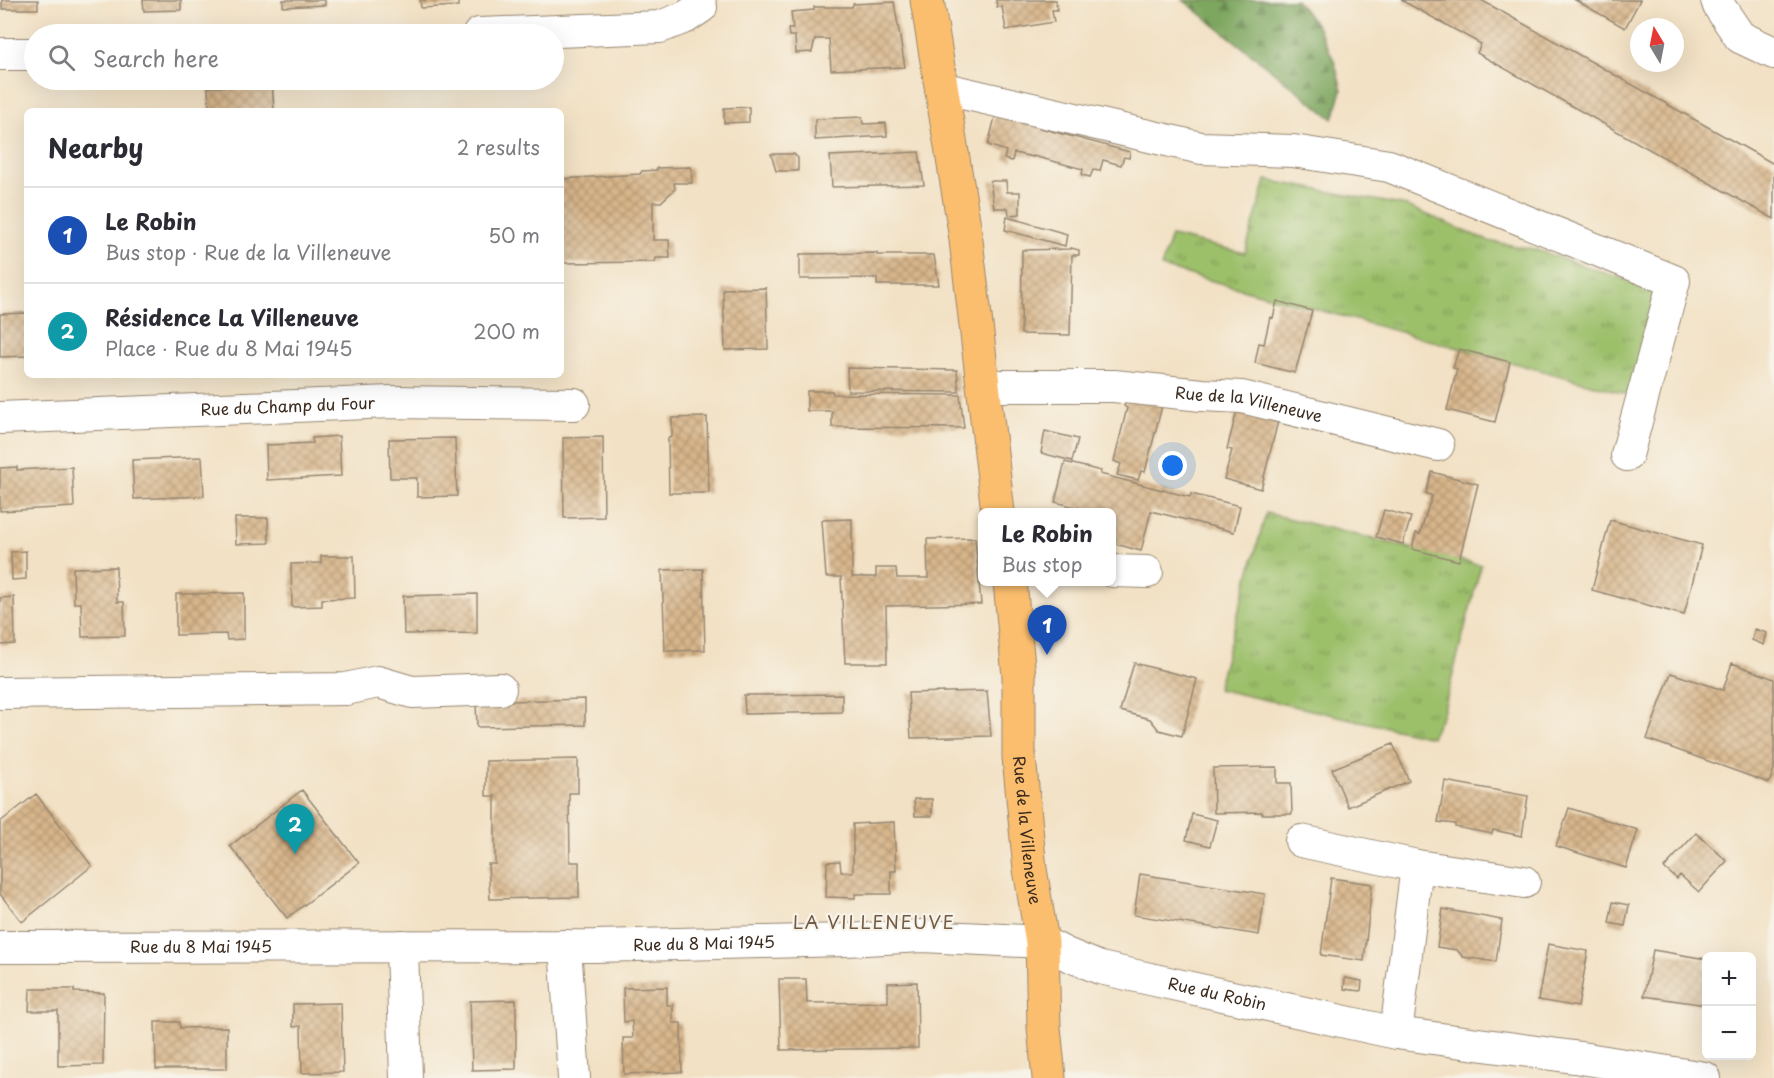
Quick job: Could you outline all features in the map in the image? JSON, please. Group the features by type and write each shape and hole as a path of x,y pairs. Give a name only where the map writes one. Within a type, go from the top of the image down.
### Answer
{"main road":[{"path":"927,0 965,232 997,508"},
{"name":"Rue de la Villeneuve","path":"1010,586 1019,676 1019,757 1027,840 1042,942 1044,1027 1049,1078"}],"street":[{"path":"1717,0 1740,37 1774,53"},
{"path":"564,31 660,27 686,17 701,7"},
{"path":"0,54 24,54"},
{"path":"941,88 1201,148 1293,151 1389,166 1674,281 1627,454"},
{"name":"Rue de la Villeneuve","path":"983,386 1114,386 1242,397 1438,445"},
{"name":"Rue du Champ du Four","path":"0,418 391,402 574,404"},
{"path":"1116,570 1147,572"},
{"path":"0,693 346,689 378,682 412,692 500,689"},
{"path":"1300,841 1418,866 1524,882"},
{"path":"1396,1033 1418,866"},
{"name":"Rue du 8 Mai 1945","path":"0,947 565,946 846,940 923,936 1042,942"},
{"name":"Rue du Robin","path":"1042,942 1100,968 1396,1033 1581,1058 1705,1078"},
{"path":"402,946 406,1078"},
{"path":"565,946 574,1078"}],"green space":[{"path":"1183,0 1296,0 1316,25 1334,60 1342,90 1333,119"},
{"path":"1266,180 1407,206 1488,241 1534,249 1656,290 1631,395 1161,267 1171,236 1245,253"},
{"path":"1266,513 1481,565 1443,713 1431,737 1217,689"}],"building":[{"path":"2,0 38,0 38,9 2,9"},
{"path":"143,0 181,0 181,10 144,11"},
{"path":"283,0 325,0 325,5 283,7"},
{"path":"420,0 458,0 458,6 421,8"},
{"path":"996,0 1056,0 1057,10 1052,10 1054,22 1006,30 1002,7 997,7"},
{"path":"1401,0 1481,0 1774,164 1774,219 1477,53 1481,44"},
{"path":"1575,0 1640,0 1625,28"},
{"path":"894,2 905,67 831,70 829,39 815,39 812,52 796,53 795,36 789,36 788,29 793,29 791,12 814,10 814,7 852,7 853,4"},
{"path":"208,90 273,90 274,108 209,108"},
{"path":"749,107 749,122 724,123 724,108"},
{"path":"996,113 1041,125 1040,128 1130,152 1129,158 1124,157 1121,165 1103,160 1100,171 1093,170 1090,177 1082,175 1083,169 1033,156 1014,153 1012,161 1004,159 1006,151 988,145"},
{"path":"862,117 863,124 886,123 887,136 815,140 815,119"},
{"path":"919,152 924,185 832,187 830,156"},
{"path":"771,154 794,154 798,158 798,171 776,171"},
{"path":"691,167 692,183 674,183 675,189 661,202 653,202 653,240 669,240 670,258 656,258 655,262 564,263 564,179 640,174 642,171 657,170 657,168"},
{"path":"990,181 1006,181 1007,192 1020,192 1020,214 1009,215 1008,208 994,208"},
{"path":"1007,217 1067,234 1065,246 1005,230"},
{"path":"1071,248 1079,250 1079,255 1072,255 1070,335 1021,334 1022,250"},
{"path":"877,253 877,255 934,255 939,285 877,285 877,278 800,279 800,254"},
{"path":"766,288 768,349 725,350 723,289"},
{"path":"1277,301 1312,311 1295,373 1255,363 1259,343 1264,344 1270,317 1273,318"},
{"path":"24,313 24,356 0,357 0,314"},
{"path":"1459,349 1510,362 1495,422 1447,410 1457,369 1453,368"},
{"path":"847,368 957,370 959,392 848,391"},
{"path":"807,391 832,391 833,394 960,395 964,428 832,427 832,411 807,411"},
{"path":"1127,396 1163,402 1145,472 1141,471 1138,480 1117,475 1121,464 1114,461 1127,408 1124,406"},
{"path":"1239,403 1280,413 1261,489 1224,479 1232,450 1227,449"},
{"path":"707,417 709,493 669,493 668,438 672,437 672,418"},
{"path":"1045,431 1078,439 1072,461 1041,453"},
{"path":"339,436 341,476 267,480 266,445 313,443 312,438"},
{"path":"603,437 604,517 564,518 563,438"},
{"path":"455,438 457,496 417,497 417,478 390,478 389,439"},
{"path":"202,457 204,496 134,499 132,460"},
{"path":"1065,462 1101,471 1100,474 1190,497 1191,494 1240,506 1234,532 1151,511 1141,551 1116,544 1116,508 1080,508 1055,502"},
{"path":"17,467 17,470 72,467 74,507 0,511 0,468"},
{"path":"1432,472 1478,484 1459,561 1412,549 1416,533 1420,534 1430,504 1432,496 1426,493"},
{"path":"1384,510 1411,517 1403,544 1376,537"},
{"path":"235,518 268,518 269,543 236,544"},
{"path":"852,519 852,577 876,577 876,568 896,568 897,578 928,578 927,539 975,538 981,604 886,606 887,663 845,663 841,577 826,577 822,520"},
{"path":"1610,520 1702,545 1684,615 1592,590"},
{"path":"26,551 26,579 12,580 11,552"},
{"path":"321,556 354,556 355,598 322,599 322,606 292,607 291,564 321,563"},
{"path":"116,567 117,602 124,602 125,636 82,637 81,603 74,603 73,568"},
{"path":"703,569 705,650 665,651 662,570"},
{"path":"244,593 244,639 227,640 226,634 176,635 176,594"},
{"path":"477,594 477,633 404,634 403,596"},
{"path":"14,597 15,644 0,645 0,598"},
{"path":"1755,629 1767,633 1764,645 1752,640"},
{"path":"1134,663 1197,679 1182,736 1159,730 1150,719 1120,711"},
{"path":"1732,663 1774,679 1774,769 1769,783 1647,739 1671,673 1723,690"},
{"path":"987,691 991,736 911,738 908,693"},
{"path":"842,694 842,712 745,714 744,695"},
{"path":"585,699 585,725 477,727 476,702"},
{"path":"1393,744 1409,781 1348,807 1332,769"},
{"path":"578,759 578,793 569,793 570,862 579,862 579,897 490,899 488,864 495,864 495,796 486,796 486,761"},
{"path":"1277,767 1277,783 1291,783 1292,814 1214,813 1213,768"},
{"path":"1445,781 1528,796 1522,836 1493,830 1492,834 1438,822"},
{"path":"302,790 359,863 287,918 230,846"},
{"path":"36,794 92,866 22,922 0,894 0,822"},
{"path":"914,799 932,799 932,816 915,816"},
{"path":"1569,808 1638,830 1626,868 1556,846"},
{"path":"1192,814 1217,820 1210,846 1186,840"},
{"path":"894,822 896,871 891,871 891,894 855,894 855,898 826,897 827,862 840,861 841,872 853,872 853,824"},
{"path":"1696,833 1727,861 1699,892 1680,875 1677,879 1664,868"},
{"path":"1140,874 1265,894 1259,935 1134,915"},
{"path":"1331,878 1372,884 1364,961 1321,955"},
{"path":"1613,902 1629,905 1625,926 1609,923"},
{"path":"1443,909 1502,920 1496,962 1463,957 1457,950 1437,947"},
{"path":"1548,944 1588,951 1578,1007 1538,1000"},
{"path":"1653,950 1702,958 1702,1004 1644,996"},
{"path":"1345,978 1362,981 1361,991 1344,989"},
{"path":"779,979 806,979 807,1003 888,1002 888,983 917,982 918,1048 781,1050"},
{"path":"667,987 667,1005 673,1005 673,1023 681,1023 682,1072 624,1074 623,1038 633,1038 632,1021 624,1022 623,988"},
{"path":"30,989 74,989 74,992 104,993 103,1065 58,1066 58,1011 29,1011"},
{"path":"516,1000 516,1069 472,1070 470,1001"},
{"path":"341,1003 343,1072 302,1073 301,1026 293,1027 293,1004"},
{"path":"155,1022 179,1022 180,1028 227,1027 227,1069 156,1069"}],"place":[{"name":"Le Robin","path":"1047,655"},
{"name":"Résidence La Villeneuve","path":"295,854"}],"district":[{"name":"LA VILLENEUVE","path":"874,923"}]}
